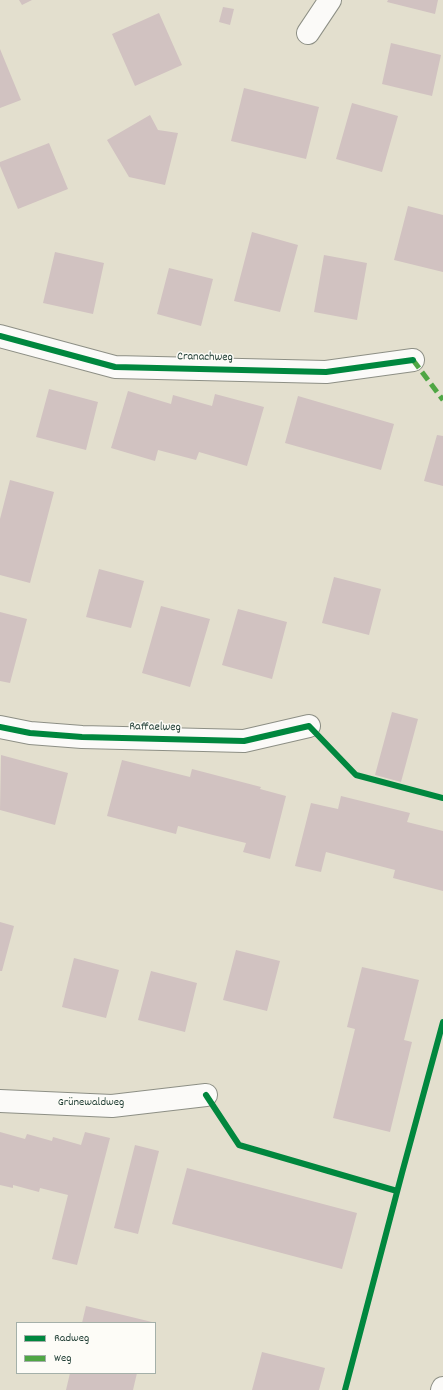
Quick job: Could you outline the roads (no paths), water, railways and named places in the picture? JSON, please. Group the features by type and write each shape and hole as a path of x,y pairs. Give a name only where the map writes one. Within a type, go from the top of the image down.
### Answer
{"street":[{"path":"308,33 330,0"},
{"name":"Cranachweg","path":"0,336 116,367 326,372 413,360"},
{"name":"Raffaelweg","path":"0,727 30,733 82,737 244,741 310,726"},
{"name":"Grünewaldweg","path":"0,1101 112,1106 206,1094"}]}
